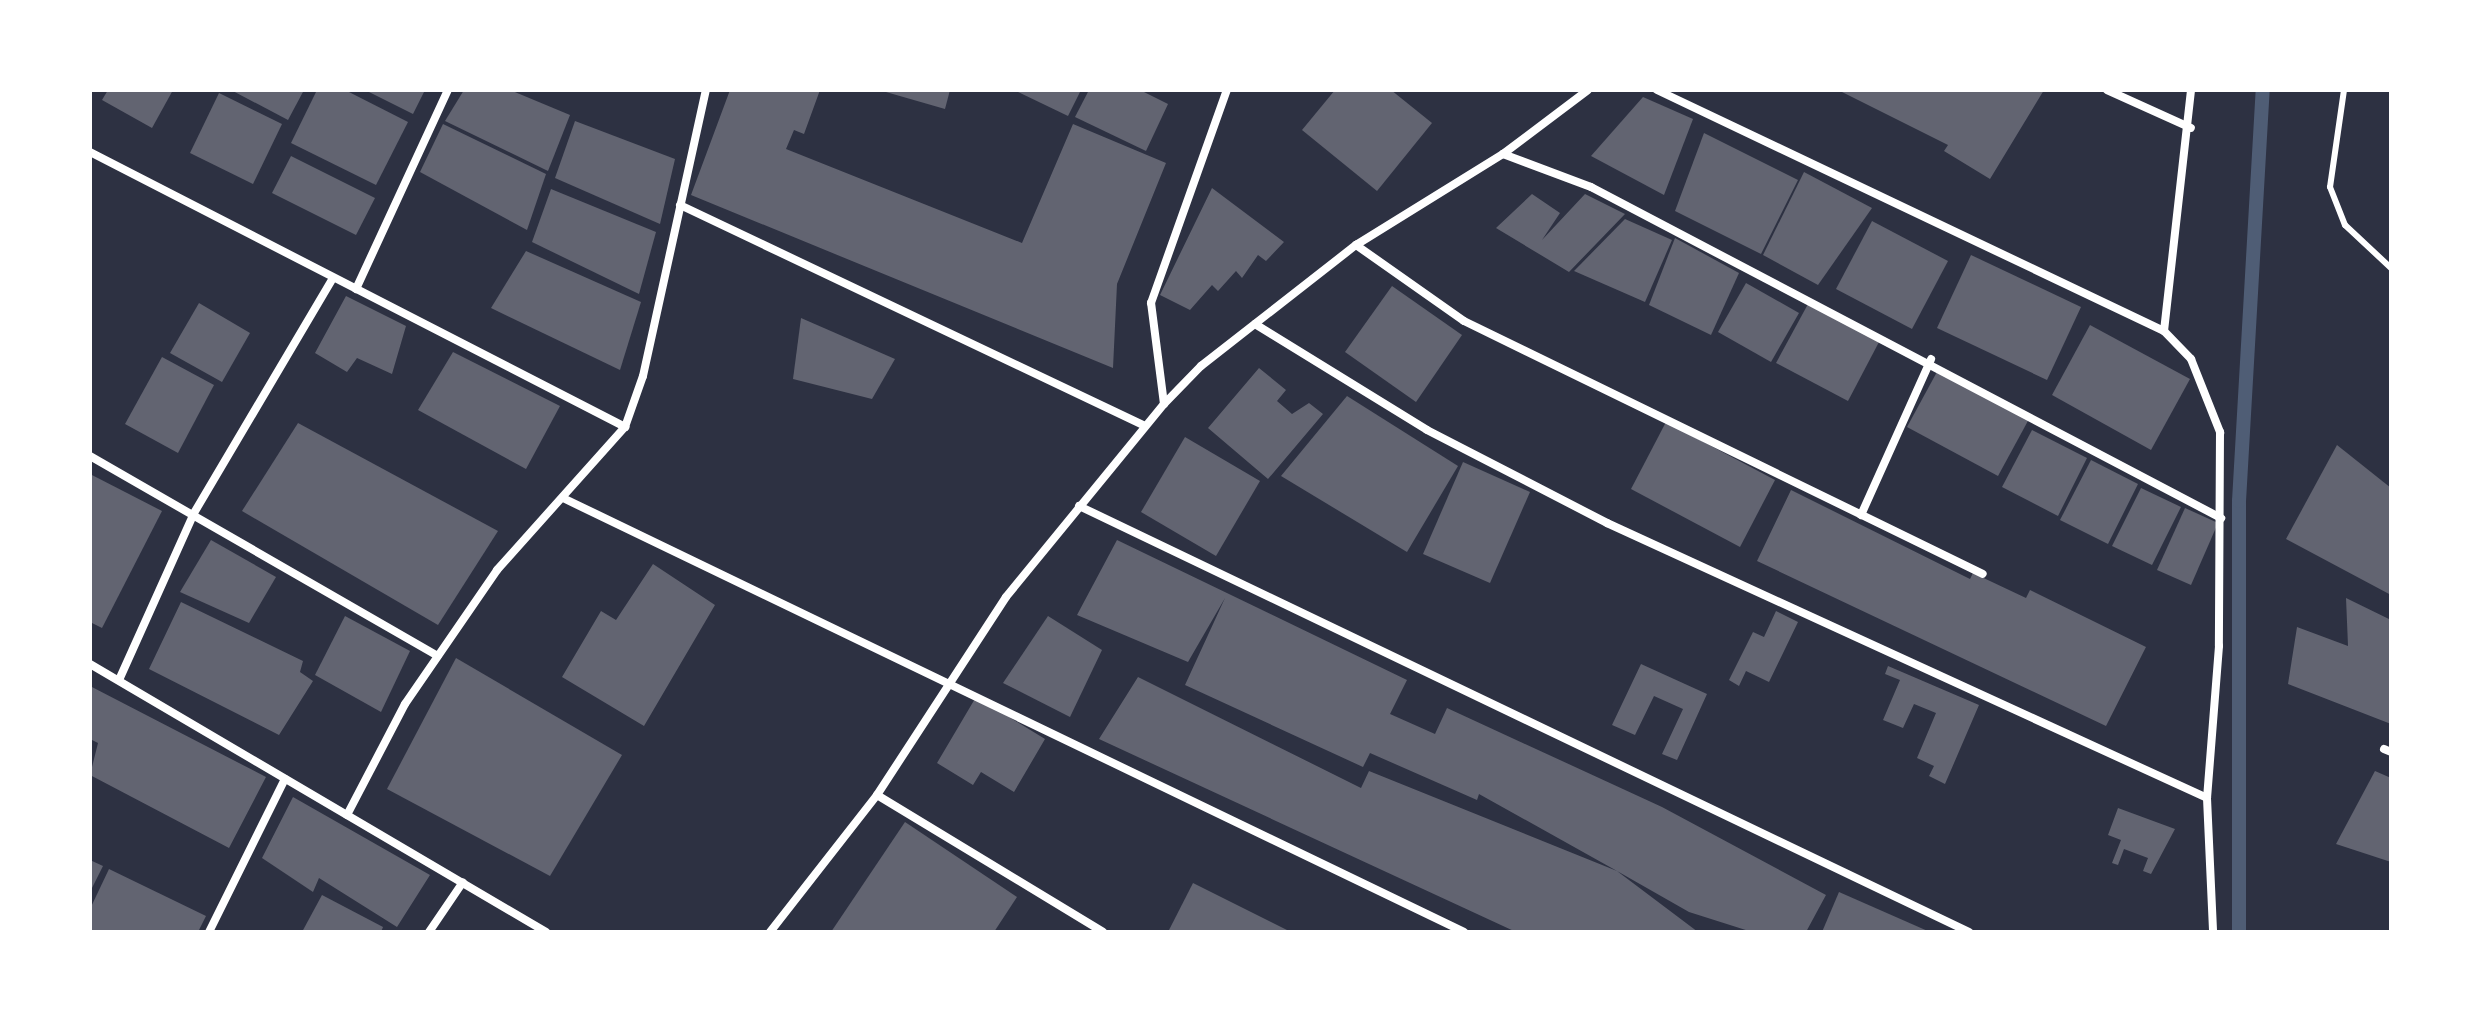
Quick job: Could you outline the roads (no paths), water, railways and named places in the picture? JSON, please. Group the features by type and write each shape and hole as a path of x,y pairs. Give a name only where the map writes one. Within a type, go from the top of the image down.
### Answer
{"street":[{"path":"356,289 448,90"},
{"path":"347,815 438,656 497,570 625,427 706,90"},
{"path":"1164,404 1151,303 1227,90"},
{"path":"770,932 877,795 945,681 1143,425 1255,324 1356,245 1503,154 1588,90"},
{"path":"1657,90 2164,331 2210,393 2220,432 2221,518 2207,798 2213,932"},
{"path":"2107,90 2191,128"},
{"path":"2164,331 2191,128 2191,90"},
{"path":"90,152 332,280 356,289 625,427"},
{"path":"1503,154 1591,187 1931,359 2221,518"},
{"path":"680,205 1143,425"},
{"path":"1356,245 1464,321 1983,574"},
{"path":"119,680 194,513 332,280"},
{"path":"1255,324 1427,430 1607,523 2207,798"},
{"path":"1861,515 1931,359"},
{"path":"90,456 194,513 438,656"},
{"path":"563,498 1464,932"},
{"path":"1079,506 1969,932"},
{"path":"90,664 546,932"},
{"path":"209,932 285,779"},
{"path":"877,795 1103,932"},
{"path":"429,932 463,882"}],"lane":[{"path":"2344,90 2330,187 2345,225 2391,268"}],"waterway":[{"path":"2239,932 2239,501 2263,90"}]}
